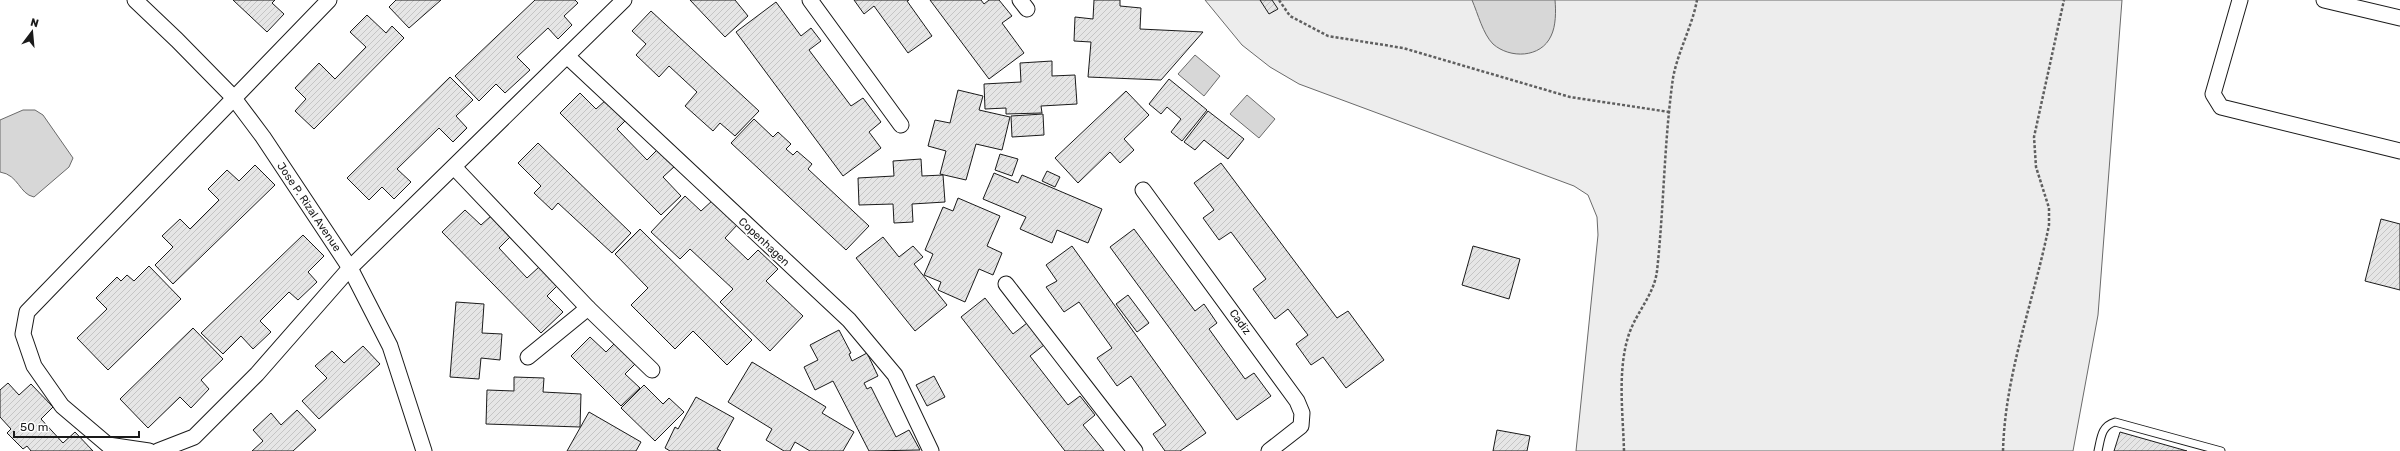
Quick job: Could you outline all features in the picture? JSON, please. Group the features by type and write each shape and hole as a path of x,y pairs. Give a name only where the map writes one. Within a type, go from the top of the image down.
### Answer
{"street":[{"name":"Jose P. Rizal Avenue","path":"135,0 178,40 233,98 263,137 350,268 390,346 424,451"},
{"path":"149,451 108,445 62,406 34,366 23,334 27,312 329,0"},
{"path":"158,451 194,437 257,374 350,268 624,0"},
{"path":"810,0 901,125"},
{"path":"2240,0 2213,94 2221,107 2400,150"},
{"path":"2324,0 2400,18"},
{"name":"Copenhagen","path":"567,56 849,320 895,375 931,451"},
{"path":"454,167 588,308 652,370"},
{"name":"Cadiz","path":"1143,190 1297,401 1302,413 1301,426 1269,451"},
{"path":"1006,284 1135,451"},
{"path":"528,357 588,308"}],"lane":[{"path":"2098,451 2103,430 2108,424 2115,422 2221,451"}],"path":[{"path":"1278,0 1290,16 1328,36 1403,48 1570,97 1669,112"},
{"path":"1624,451 1622,403 1626,347 1636,318 1651,294 1657,272 1671,94 1674,76 1692,24 1697,0"},
{"path":"2004,451 2007,400 2023,328 2049,225 2049,208 2036,167 2034,138 2064,0"}],"shaded area":[{"path":"1205,0 2122,0 2098,315 2073,451 1576,451 1598,235 1597,217 1588,195 1574,186 1299,84 1270,67 1242,45"},
{"path":"1472,0 1555,0 1555,23 1553,32 1540,49 1533,52 1516,54 1500,49 1489,40 1486,35"},
{"path":"1195,55 1220,76 1204,96 1178,74"},
{"path":"1247,95 1275,119 1259,138 1230,114"},
{"path":"23,110 35,110 43,115 73,158 69,167 34,197 25,192 11,177 0,172 0,120"}],"building":[{"path":"233,0 275,0 272,3 284,14 267,32"},
{"path":"396,0 441,0 409,28 389,7"},
{"path":"535,0 575,0 578,3 564,16 572,25 558,39 548,28 517,57 530,70 505,93 496,84 479,101 455,76"},
{"path":"690,0 735,0 748,16 725,37"},
{"path":"854,0 909,0 907,1 932,36 908,53 874,6 864,14"},
{"path":"930,0 981,0 984,4 989,0 999,0 1012,16 1002,23 1024,53 989,79"},
{"path":"1094,0 1120,0 1120,6 1141,8 1140,29 1203,32 1161,80 1088,77 1091,42 1074,41 1075,17 1093,19"},
{"path":"1260,0 1272,0 1278,9 1269,14"},
{"path":"776,2 801,36 811,28 821,41 809,50 851,106 863,98 881,122 869,132 881,148 843,176 736,32"},
{"path":"651,11 759,111 735,136 720,123 713,131 685,106 697,92 669,66 659,77 636,55 646,44 632,31"},
{"path":"367,15 386,33 392,26 404,38 314,129 295,111 306,99 295,88 319,63 335,79 366,47 350,32"},
{"path":"1052,61 1052,76 1075,75 1077,104 1041,106 1042,113 1006,114 1006,108 985,109 984,84 1021,82 1020,63"},
{"path":"450,77 473,100 456,116 467,128 453,142 439,128 397,169 411,182 394,199 382,187 369,200 347,178"},
{"path":"1169,79 1207,110 1182,141 1171,132 1181,119 1167,107 1161,114 1149,104"},
{"path":"958,90 983,96 979,110 1010,117 1002,150 976,144 966,180 940,174 946,151 928,146 935,120 950,123"},
{"path":"1126,91 1149,115 1124,139 1134,150 1120,163 1110,152 1078,183 1055,158"},
{"path":"580,93 596,109 606,100 626,120 617,129 647,160 658,149 675,166 663,177 681,196 661,215 560,113"},
{"path":"1208,111 1244,139 1228,159 1204,140 1195,150 1184,142"},
{"path":"1043,114 1044,135 1012,137 1011,116"},
{"path":"754,119 773,137 778,132 791,144 786,149 793,155 797,151 812,164 808,169 869,226 846,250 731,143"},
{"path":"538,143 631,233 612,253 558,203 552,210 534,193 541,186 518,163"},
{"path":"1000,154 1018,159 1012,176 995,170"},
{"path":"921,159 922,176 943,175 945,202 912,204 913,222 894,223 893,204 859,205 858,178 894,176 893,161"},
{"path":"1221,163 1337,318 1348,311 1384,360 1346,388 1323,357 1311,365 1296,344 1308,335 1288,309 1275,319 1253,289 1266,279 1231,232 1219,240 1203,218 1214,210 1194,183"},
{"path":"255,165 275,185 173,284 155,265 173,247 162,236 180,219 190,229 219,200 208,189 227,170 239,181"},
{"path":"1047,171 1060,177 1055,187 1042,181"},
{"path":"994,173 1018,183 1022,175 1102,209 1088,243 1057,230 1052,243 1020,229 1026,217 983,199"},
{"path":"685,196 701,211 713,200 738,224 725,238 748,260 758,250 778,269 766,281 803,316 770,351 720,302 733,289 690,249 680,259 651,232"},
{"path":"958,198 1000,216 987,246 1002,253 993,275 979,269 965,302 938,290 941,282 924,275 933,254 925,250 943,207 953,211"},
{"path":"465,210 481,225 491,216 511,236 499,248 527,278 539,267 557,286 547,296 563,312 541,333 442,232"},
{"path":"2381,219 2400,224 2400,290 2365,281"},
{"path":"640,229 752,340 727,365 693,331 675,349 631,305 648,288 615,254"},
{"path":"1134,229 1195,311 1204,304 1217,323 1209,329 1245,379 1254,373 1271,396 1237,420 1110,247"},
{"path":"303,235 324,256 308,272 317,282 298,300 289,292 260,321 271,332 253,349 241,336 223,354 201,333"},
{"path":"883,237 899,257 913,246 923,257 914,264 947,305 915,331 856,258"},
{"path":"1072,246 1206,433 1180,451 1165,451 1153,434 1166,425 1131,376 1117,386 1097,358 1112,348 1079,302 1064,312 1046,287 1057,281 1046,265"},
{"path":"1473,246 1520,259 1509,299 1462,285"},
{"path":"149,266 181,299 108,370 77,338 107,309 96,298 117,277 121,281 127,275 134,281"},
{"path":"1128,295 1149,323 1137,332 1116,304"},
{"path":"985,298 1013,334 1027,323 1044,345 1030,356 1068,405 1080,396 1095,415 1083,425 1104,451 1065,451 961,317"},
{"path":"456,302 484,304 482,333 502,334 500,360 481,358 479,379 450,377"},
{"path":"193,328 223,359 201,380 209,389 191,408 180,397 148,428 120,399"},
{"path":"839,330 851,353 849,354 852,361 867,353 878,376 864,383 867,389 871,387 896,437 909,430 920,450 869,451 833,381 815,390 804,367 818,360 810,345"},
{"path":"590,337 606,352 616,342 637,362 625,374 640,388 621,406 571,356"},
{"path":"363,346 380,364 319,419 302,401 327,378 315,366 332,351 344,363"},
{"path":"752,362 826,407 822,413 854,432 843,451 810,451 795,442 790,451 784,451 766,440 772,429 728,402"},
{"path":"934,376 945,397 927,406 916,385"},
{"path":"514,377 544,378 543,392 581,394 580,427 486,424 487,390 514,391"},
{"path":"8,383 19,395 31,384 53,407 41,419 63,443 75,432 93,451 31,451 27,446 23,449 7,433 11,429 0,417 0,390"},
{"path":"644,385 663,404 669,398 684,412 655,441 621,408"},
{"path":"696,397 734,418 717,449 721,451 670,451 665,448 675,427 678,429"},
{"path":"297,410 316,430 293,451 252,451 263,441 253,430 271,413 281,425"},
{"path":"589,412 641,442 636,451 567,451"},
{"path":"1497,430 1530,436 1527,451 1493,451"},
{"path":"2120,432 2187,451 2114,451"}]}
